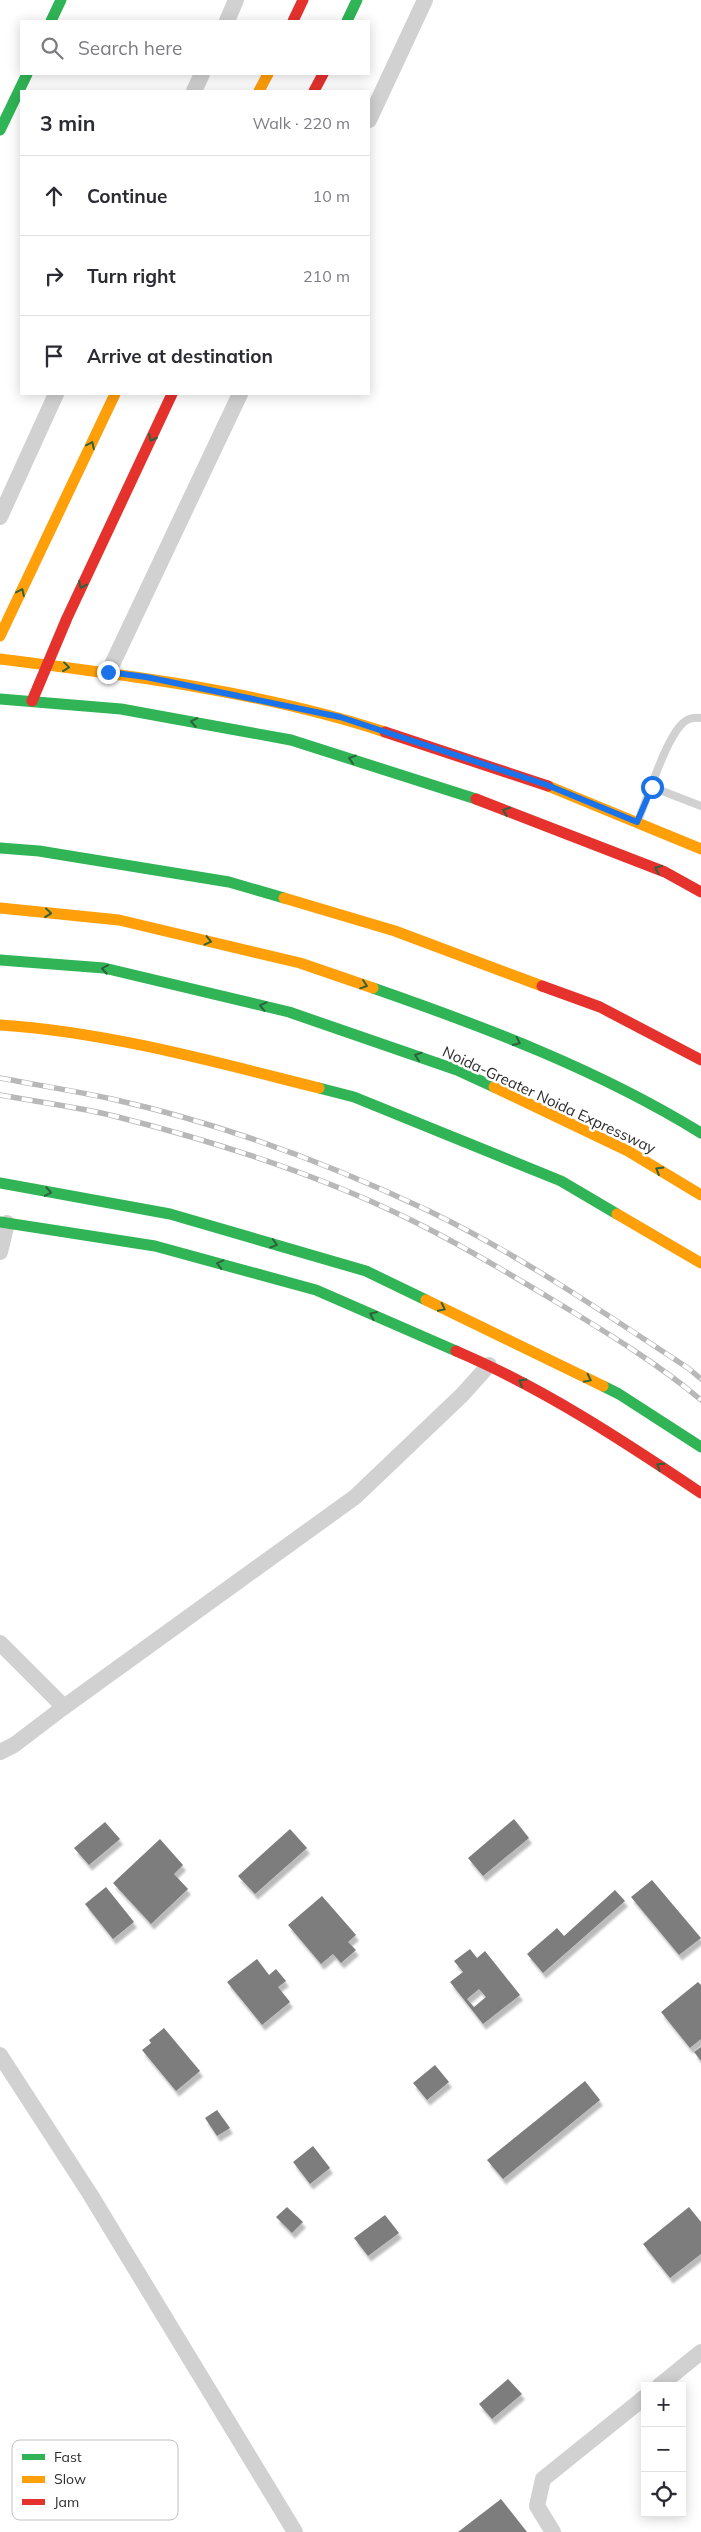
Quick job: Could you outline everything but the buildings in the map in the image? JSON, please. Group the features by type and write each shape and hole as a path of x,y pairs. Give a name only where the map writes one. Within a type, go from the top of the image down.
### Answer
{"main road":[{"path":"52,20 62,0"},
{"path":"293,20 303,0"},
{"path":"347,20 357,0"},
{"path":"0,130 27,75"},
{"path":"260,90 267,75"},
{"path":"315,90 322,75"},
{"path":"0,636 115,395"},
{"path":"32,701 67,618 172,395"},
{"path":"0,659 146,677 340,717 547,785 701,849"},
{"path":"0,699 121,709 291,740 468,796 665,872 701,892"},
{"path":"0,848 39,851 229,882 395,931 600,1007 701,1060"},
{"path":"0,908 119,920 300,963 482,1026 656,1106 701,1133"},
{"name":"Noida-Greater Noida Expressway","path":"0,960 104,968 288,1012 457,1070 628,1151 701,1195"},
{"path":"0,1025 46,1028 208,1060 354,1096 561,1181 701,1263"},
{"path":"0,1183 170,1214 366,1271 619,1394 701,1447"},
{"path":"4,1223 155,1246 316,1290 506,1372 616,1436 701,1493"}],"street":[{"path":"227,20 236,0"},
{"path":"370,118 425,0"},
{"path":"194,90 202,75"},
{"path":"0,517 56,395"},
{"path":"108,672 240,395"},
{"path":"0,1252 4,1223"},
{"path":"0,1752 14,1745 355,1497 462,1395 489,1365"},
{"path":"0,1643 64,1707"},
{"path":"0,2055 90,2194 295,2532"},
{"path":"664,2382 701,2352"},
{"path":"553,2532 537,2506 543,2479 641,2400"}],"lane":[{"path":"637,822 672,737 683,723 694,717 701,718"},
{"path":"652,787 701,806"}],"railway":[{"path":"0,1078 112,1099 193,1120 274,1146 353,1177 429,1211 496,1246 593,1306 688,1368 701,1379"},
{"path":"0,1095 86,1110 153,1126 232,1149 348,1191 421,1225 521,1281 629,1347 701,1400"}],"traffic: fast":[{"path":"51,20 61,0"},
{"path":"347,20 357,0"},
{"path":"0,130 27,75"},
{"path":"0,699 121,709 291,740 476,799"},
{"path":"0,848 39,851 229,882 284,898"},
{"path":"0,960 104,968 289,1012 457,1070 494,1087"},
{"path":"373,988 499,1034 582,1070 662,1110 701,1133"},
{"path":"319,1088 354,1097 561,1181 617,1214"},
{"path":"0,1183 170,1214 366,1271 426,1300"},
{"path":"0,1222 155,1246 316,1290 456,1351"},
{"path":"603,1386 619,1394 701,1447"}],"traffic: slow":[{"path":"260,90 267,75"},
{"path":"0,636 115,395"},
{"path":"0,659 195,686 291,706 385,732"},
{"path":"548,786 701,849"},
{"path":"284,898 395,931 542,986"},
{"path":"0,908 119,920 300,963 373,988"},
{"path":"0,1025 81,1034 121,1041 201,1058 319,1088"},
{"path":"494,1087 628,1151 701,1195"},
{"path":"617,1214 701,1263"},
{"path":"426,1300 603,1386"}],"traffic: jam":[{"path":"293,20 303,0"},
{"path":"315,90 322,75"},
{"path":"32,701 67,618 172,395"},
{"path":"385,732 548,786"},
{"path":"476,799 665,872 701,892"},
{"path":"542,986 600,1007 701,1060"},
{"path":"456,1351 551,1398 701,1493"}],"route":[{"path":"108,672 146,677 340,717 547,785 637,822 652,787"}]}
